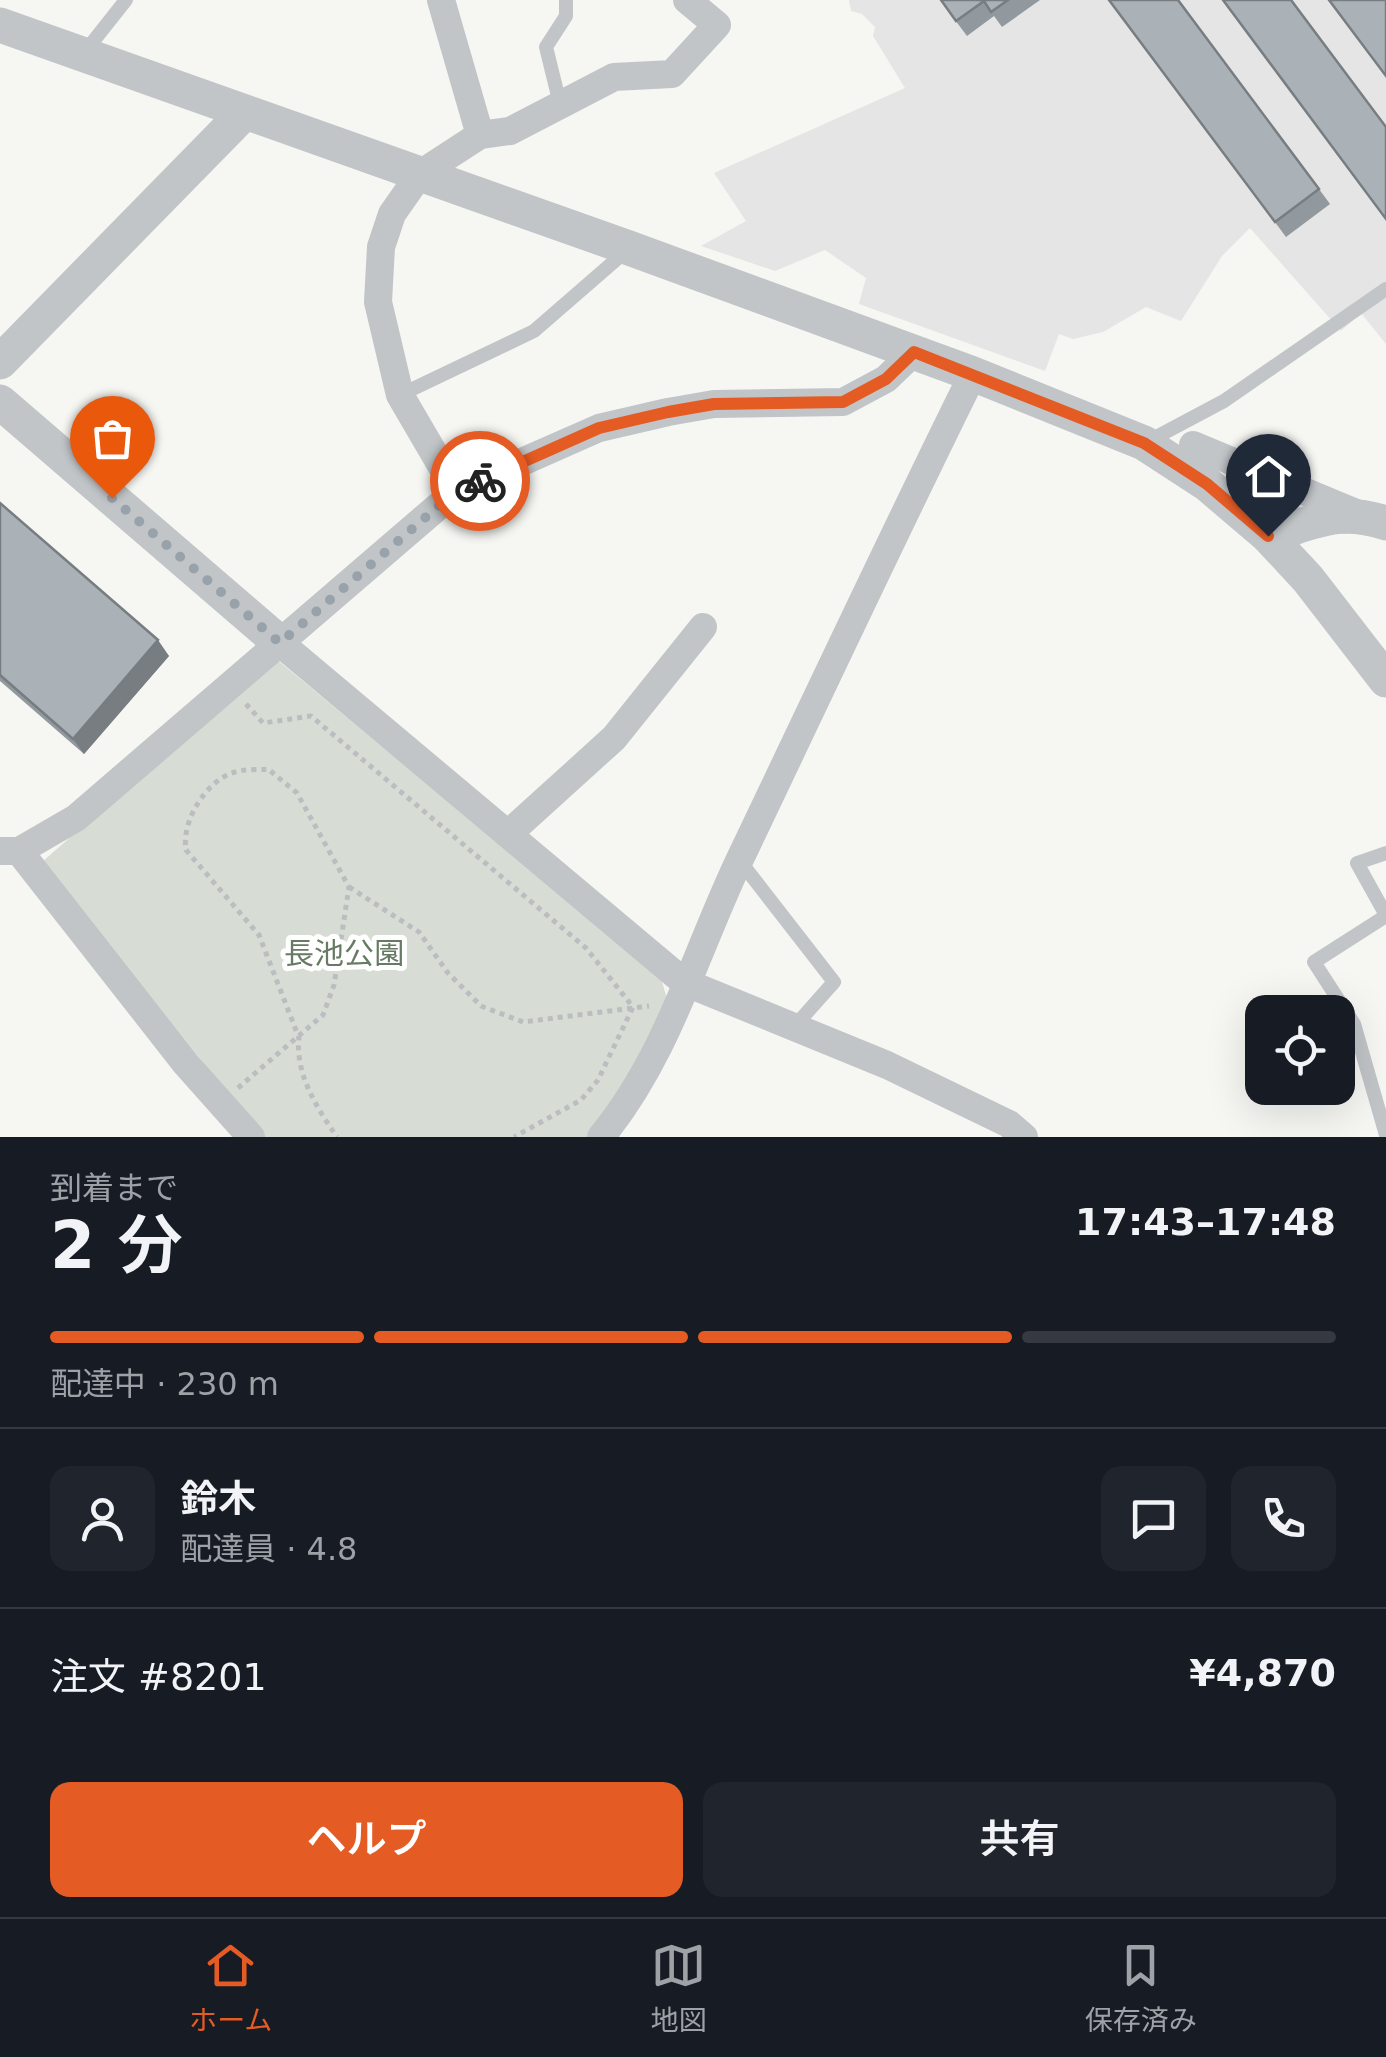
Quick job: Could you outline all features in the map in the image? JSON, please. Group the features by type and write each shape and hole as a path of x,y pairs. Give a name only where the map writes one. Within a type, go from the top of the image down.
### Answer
{"street":[{"path":"440,0 480,135"},
{"path":"456,491 400,396 378,302 381,248 392,214 420,174 480,135 510,131 614,77 672,74 718,24 687,0"},
{"path":"0,25 630,248 973,374 1144,443 1207,484 1268,536 1308,579 1386,680"},
{"path":"0,362 243,114"},
{"path":"252,1137 10,851 76,818 456,491 599,428 668,412 714,404 843,402 886,379 914,352"},
{"path":"601,1137 636,1094 675,1018 684,982 973,374"},
{"path":"0,402 684,982 888,1065 1008,1124 1024,1137"},
{"path":"1193,445 1371,518"},
{"path":"1268,536 1371,518"},
{"path":"508,834 614,738 703,627"}],"lane":[{"path":"84,54 126,0"},
{"path":"560,104 546,47 566,16 566,0"},
{"path":"400,396 534,331 630,248"},
{"path":"1144,443 1224,401 1386,289"},
{"path":"1386,853 1357,863 1386,916 1314,962 1354,1024 1386,1135"},
{"path":"740,861 834,982 794,1027"}],"path":[{"path":"262,723 311,716 586,948 632,1007"},
{"path":"336,1137 314,1105 297,1054 299,1038 259,935 186,850 183,833 210,785 234,772 268,769 297,793 349,887 419,932 448,973 481,1006 522,1022 632,1007"},
{"path":"220,1103 323,1015 334,985 349,887"},
{"path":"514,1137 581,1100 598,1080 632,1007"}],"shaded area":[{"path":"849,0 1386,0 1386,344 1361,313 1341,331 1250,228 1222,256 1181,321 1146,307 1103,332 1073,339 1059,334 1045,371 859,304 866,278 825,250 775,271 701,246 746,221 714,173 905,88 873,36 875,27 862,14 851,11"}],"green space":[{"name":"長池公園","path":"275,658 661,978 671,1013 593,1137 263,1137 42,862"}],"building":[{"path":"941,0 1008,0 991,12 984,1 956,21"},
{"path":"1109,0 1178,0 1319,189 1275,222"},
{"path":"1223,0 1291,0 1386,127 1386,219"},
{"path":"1329,0 1386,0 1386,76"},
{"path":"0,503 158,640 73,739 0,675"}],"way so far":[{"path":"112,498 280,643 456,491 480,481"}],"route":[{"path":"480,481 599,428 668,412 714,404 843,402 886,379 914,352 1144,443 1207,484 1268,536"}]}
